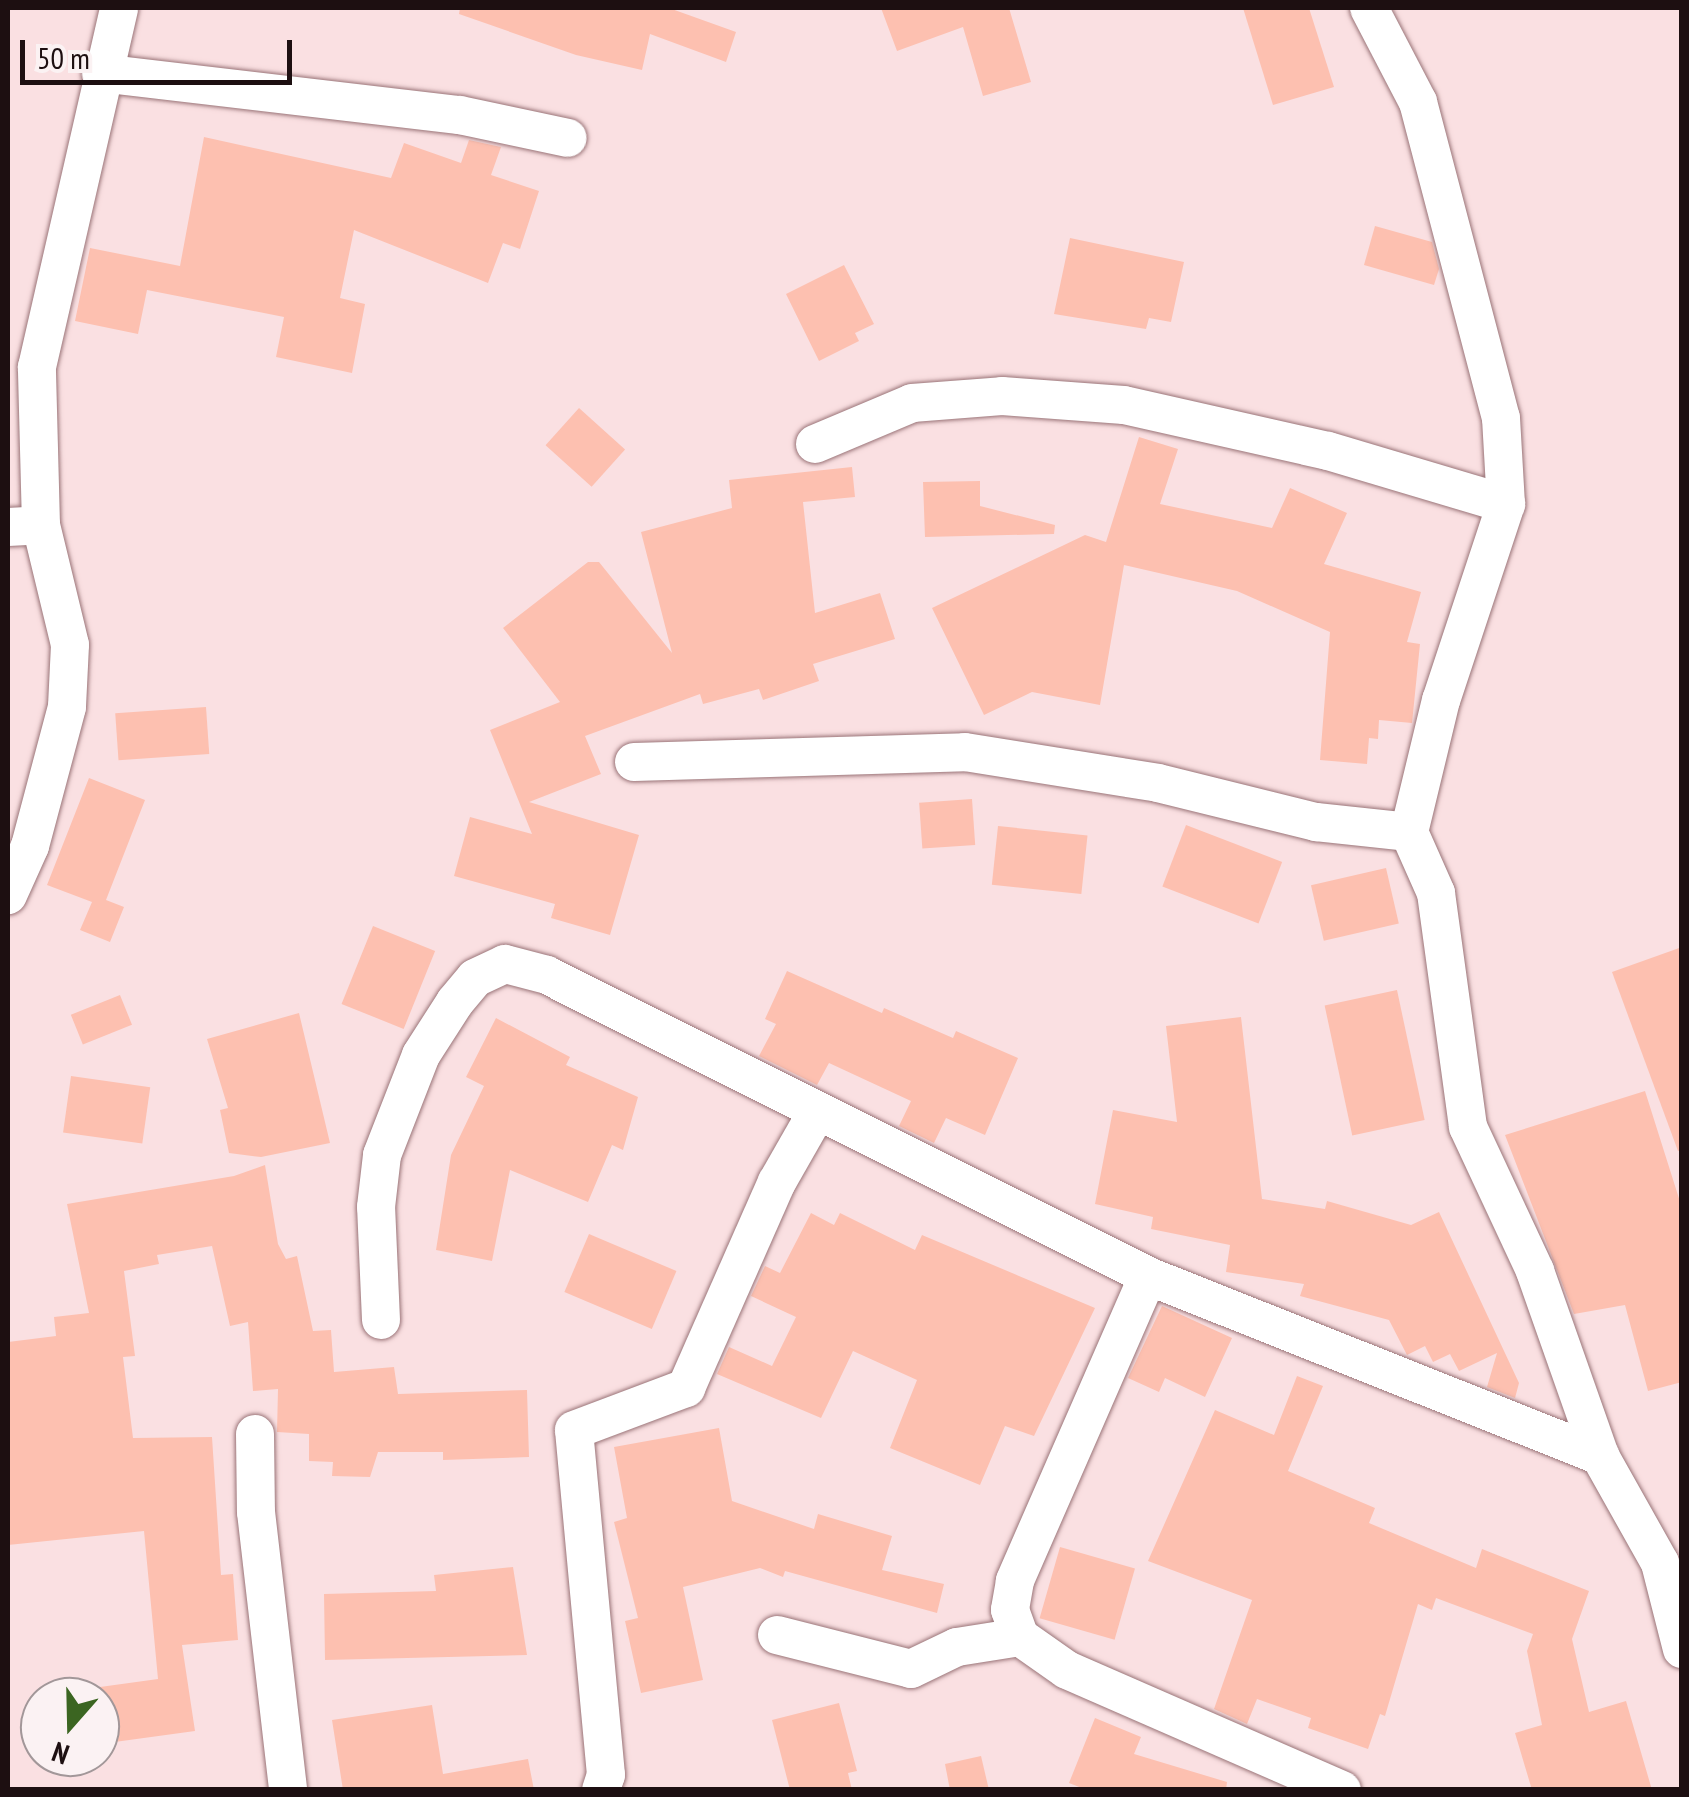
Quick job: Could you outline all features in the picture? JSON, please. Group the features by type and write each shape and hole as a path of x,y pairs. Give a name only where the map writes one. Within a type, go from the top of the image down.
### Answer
{"street":[{"path":"8,896 30,846 68,707 70,645 24,526 36,366 119,8"},
{"path":"1368,8 1418,102 1501,418 1506,504 1441,700 1410,832 1436,893 1468,1126 1535,1271 1600,1456 1671,1559 1682,1649"},
{"path":"101,74 460,115 568,138"},
{"path":"815,444 912,404 1002,396 1124,405 1328,451 1506,504"},
{"path":"634,762 965,752 1158,783 1316,822 1410,832"},
{"path":"381,1320 376,1207 382,1155 421,1055 475,978 505,964 547,975 1148,1276 1600,1456"},
{"path":"601,1790 606,1775 574,1430 686,1388 777,1182 818,1112"},
{"path":"1148,1276 1015,1581 1010,1610 1020,1637 1067,1670 1342,1790"},
{"path":"255,1434 256,1512 288,1790"},
{"path":"777,1636 911,1670 957,1647 1020,1637"}],"building":[{"path":"460,8 669,8 736,32 726,62 650,34 642,70 576,55 459,14"},
{"path":"881,8 1009,8 1031,82 983,96 963,27 897,51"},
{"path":"1243,8 1309,8 1334,87 1273,105"},
{"path":"204,137 391,178 404,143 461,163 469,140 501,147 491,175 539,191 520,249 503,243 488,283 354,230 340,298 365,304 352,373 276,357 284,317 147,290 138,334 75,321 90,248 180,266"},
{"path":"1375,226 1432,242 1439,269 1434,285 1364,265"},
{"path":"1070,238 1184,262 1171,322 1149,318 1146,329 1054,314"},
{"path":"844,265 874,324 855,333 859,341 819,361 786,294"},
{"path":"579,408 625,449 592,487 546,445"},
{"path":"1139,437 1178,449 1160,504 1272,528 1290,488 1347,513 1324,564 1421,592 1407,642 1420,644 1412,723 1379,720 1378,739 1369,738 1367,764 1320,760 1330,632 1237,591 1124,565 1100,705 1032,692 984,715 932,608 1085,535 1106,542"},
{"path":"852,467 855,497 803,502 815,613 880,593 895,639 813,664 819,681 763,700 759,689 703,704 700,694 585,736 601,774 529,802 639,835 610,935 551,918 555,904 454,876 470,817 532,834 490,730 560,702 503,628 588,562 599,562 672,653 641,532 732,508 729,480"},
{"path":"980,481 980,506 1055,525 1054,534 925,537 923,482"},
{"path":"206,707 209,754 119,760 115,713"},
{"path":"89,778 145,800 106,900 124,907 110,942 80,930 92,902 47,885"},
{"path":"972,799 975,845 922,849 919,803"},
{"path":"1186,825 1282,862 1259,924 1162,887"},
{"path":"998,826 1088,835 1081,894 992,885"},
{"path":"1386,868 1399,924 1324,941 1311,885"},
{"path":"373,926 435,951 404,1029 342,1004"},
{"path":"1682,947 1682,1150 1678,1151 1612,972"},
{"path":"787,971 882,1013 884,1008 953,1038 956,1031 1018,1058 985,1135 946,1118 934,1143 899,1126 911,1101 829,1063 817,1085 759,1056 776,1024 765,1019"},
{"path":"1397,990 1425,1120 1352,1135 1325,1005"},
{"path":"120,995 132,1025 83,1045 71,1015"},
{"path":"299,1013 330,1143 261,1157 229,1153 220,1110 228,1108 207,1039"},
{"path":"1241,1017 1262,1199 1325,1209 1327,1201 1411,1225 1439,1212 1519,1383 1515,1398 1487,1387 1497,1353 1459,1371 1450,1354 1433,1362 1425,1346 1407,1355 1389,1320 1300,1296 1304,1284 1226,1272 1230,1245 1151,1229 1153,1217 1095,1204 1113,1110 1177,1122 1166,1026"},
{"path":"496,1018 570,1057 566,1065 638,1097 623,1150 612,1145 588,1202 510,1170 492,1261 436,1250 451,1155 484,1086 466,1077"},
{"path":"71,1076 150,1087 142,1144 63,1132"},
{"path":"1645,1091 1682,1208 1682,1382 1648,1391 1625,1305 1574,1314 1505,1135"},
{"path":"265,1165 278,1244 286,1259 297,1256 313,1331 331,1330 334,1372 394,1367 398,1394 527,1390 529,1457 443,1460 443,1452 378,1452 370,1477 332,1476 333,1462 309,1461 309,1434 277,1432 278,1389 253,1391 248,1322 230,1326 212,1246 157,1255 159,1264 124,1271 135,1356 123,1357 133,1438 212,1437 221,1575 233,1574 238,1640 182,1645 195,1731 120,1741 120,1684 158,1679 144,1531 8,1545 8,1342 56,1336 54,1317 89,1313 67,1204 234,1176"},
{"path":"811,1213 834,1225 840,1213 915,1250 922,1235 1095,1308 1034,1436 1005,1426 980,1485 890,1448 917,1380 853,1351 821,1418 717,1374 729,1347 772,1366 796,1317 751,1296 765,1266 780,1273"},
{"path":"589,1234 676,1271 652,1329 564,1292"},
{"path":"1162,1306 1232,1338 1205,1397 1165,1378 1159,1392 1128,1378"},
{"path":"1297,1376 1323,1386 1288,1471 1375,1508 1369,1523 1476,1568 1482,1549 1589,1591 1572,1639 1589,1712 1626,1701 1652,1790 1532,1790 1515,1733 1542,1725 1527,1651 1533,1634 1436,1598 1432,1610 1418,1604 1385,1716 1380,1714 1368,1749 1308,1728 1311,1718 1257,1699 1247,1724 1214,1709 1252,1600 1148,1561 1215,1410 1274,1435"},
{"path":"719,1428 732,1501 814,1529 818,1514 892,1536 882,1570 944,1584 937,1613 785,1571 783,1577 760,1568 683,1587 703,1680 641,1693 625,1621 638,1618 614,1522 627,1518 614,1447"},
{"path":"1060,1547 1135,1568 1115,1640 1040,1618"},
{"path":"513,1567 527,1655 325,1660 324,1594 436,1591 434,1575"},
{"path":"839,1703 857,1771 848,1773 852,1790 790,1790 772,1720"},
{"path":"432,1705 443,1774 528,1759 534,1790 343,1790 332,1720"},
{"path":"1095,1718 1141,1737 1134,1754 1227,1782 1226,1790 1087,1790 1069,1783"},
{"path":"981,1756 989,1790 950,1790 945,1764"}]}
